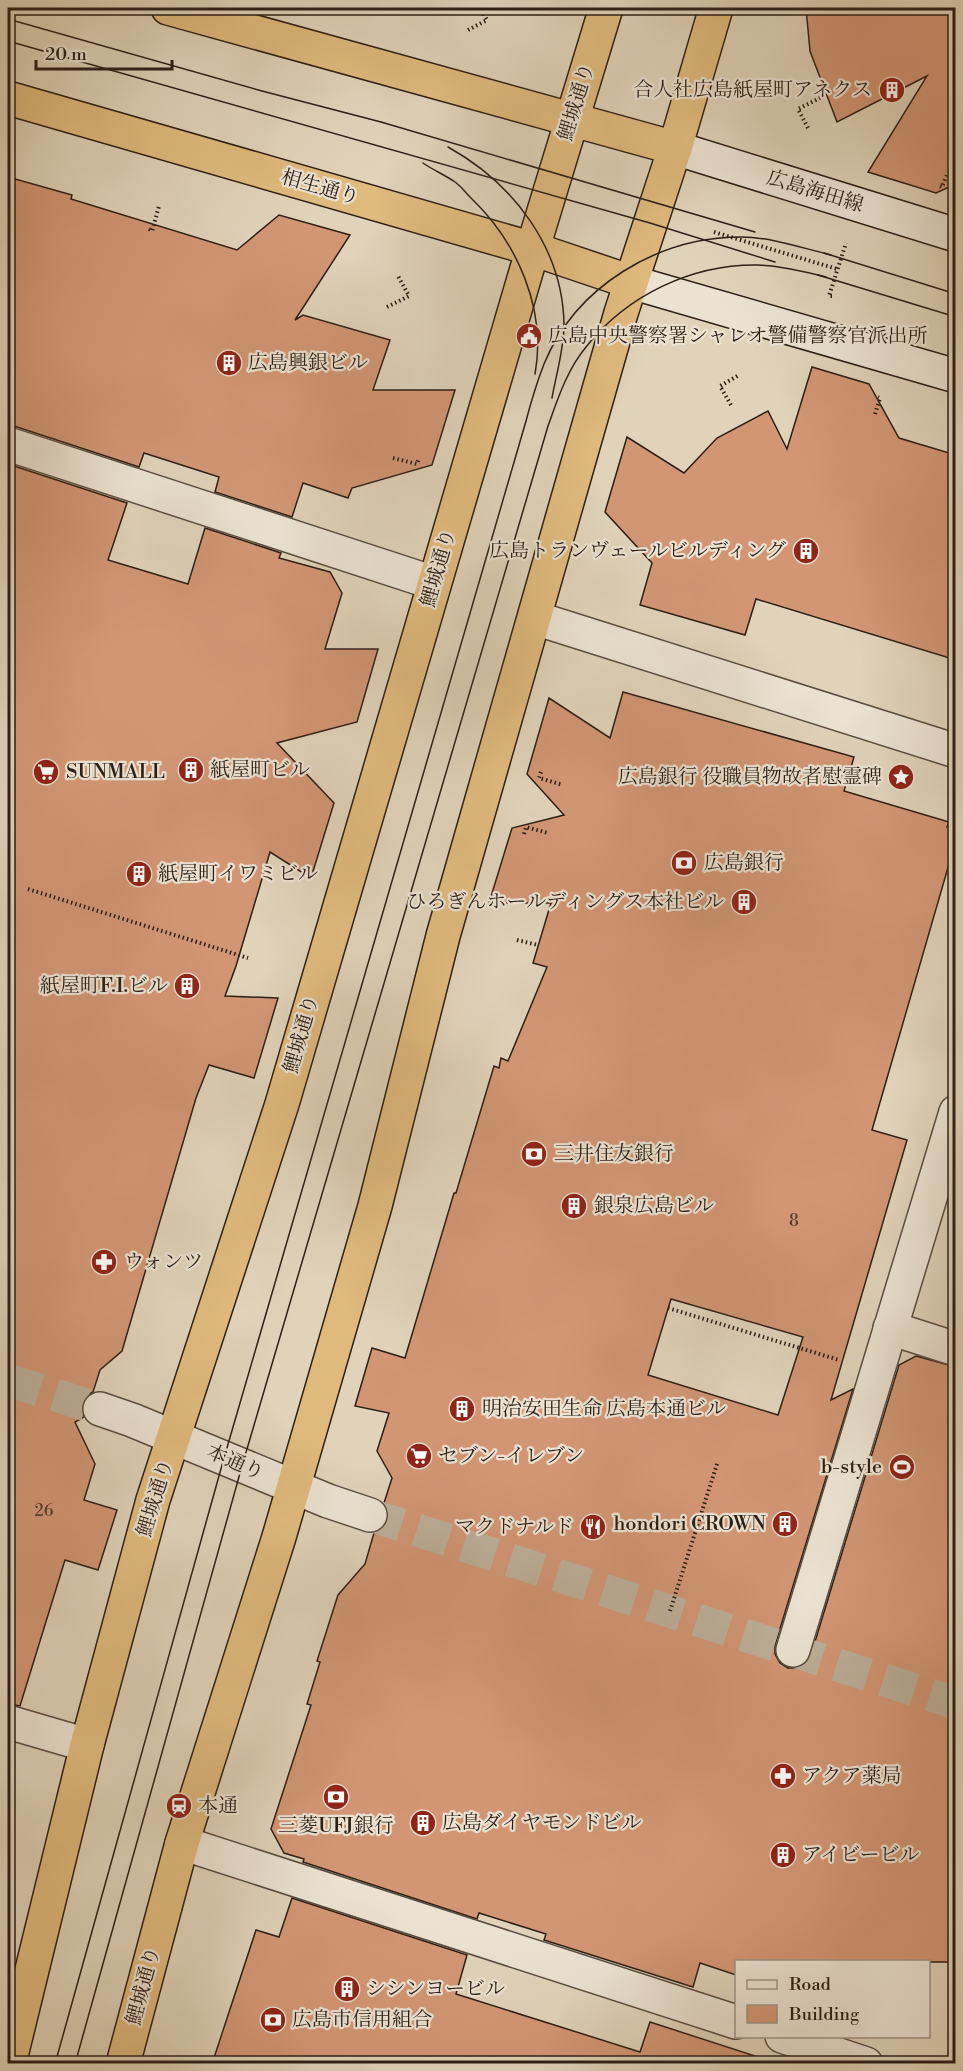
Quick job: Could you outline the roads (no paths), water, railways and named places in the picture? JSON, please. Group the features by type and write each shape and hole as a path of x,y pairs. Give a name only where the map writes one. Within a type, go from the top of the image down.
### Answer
{"highway":[{"path":"168,8 675,148"},
{"name":"鯉城通り","path":"9,2064 87,1744 153,1500 282,1104 434,583 606,8"},
{"name":"鯉城通り","path":"123,2064 182,1843 279,1537 375,1206 443,936 631,282 675,148 716,8"},
{"name":"相生通り","path":"8,98 533,249 631,282"}],"street":[{"name":"広島海田線","path":"675,148 956,235"},
{"path":"631,282 956,376"},
{"path":"8,444 434,583"},
{"path":"535,618 956,751"},
{"path":"793,1650 956,1112"},
{"path":"890,1328 956,1349"},
{"name":"本通り","path":"100,1409 328,1501 370,1515"},
{"path":"8,1722 87,1744"},
{"path":"182,1843 735,2022"},
{"path":"786,2038 866,2064"}],"tunnel":[{"path":"8,1380 100,1409"},
{"path":"370,1515 956,1703"}],"tram line":[{"path":"8,19 381,122 755,232"},
{"path":"8,41 650,223 775,262"},
{"path":"448,147 472,162 513,199 544,244 555,270 561,297 564,334 552,398"},
{"path":"423,163 451,179 461,188 487,216 515,256 525,278 537,325 538,350 535,374"},
{"path":"55,2064 224,1458 544,364 558,336 577,311 623,271 651,257 680,246 710,239 741,237 775,241 831,255"},
{"path":"824,253 956,294"},
{"path":"75,2064 242,1466 548,426 564,385 579,356 602,329 621,312 663,286 709,270 733,266 776,266 826,277"},
{"path":"818,275 956,317"}],"place":[{"name":"合人社広島紙屋町アネクス","path":"892,90"},
{"name":"広島中央警察署シャレオ警備警察官派出所","path":"529,336"},
{"name":"広島興銀ビル","path":"229,363"},
{"name":"広島トランヴェールビルディング","path":"806,551"},
{"name":"紙屋町ビル","path":"191,770"},
{"name":"SUNMALL","path":"46,772"},
{"name":"広島銀行 役職員物故者慰霊碑","path":"901,777"},
{"name":"広島銀行","path":"684,863"},
{"name":"紙屋町イワミビル","path":"139,874"},
{"name":"ひろぎんホールディングス本社ビル","path":"744,902"},
{"name":"紙屋町F.I.ビル","path":"187,986"},
{"name":"三井住友銀行","path":"534,1154"},
{"name":"銀泉広島ビル","path":"574,1206"},
{"name":"ウォンツ","path":"104,1262"},
{"name":"明治安田生命 広島本通ビル","path":"462,1409"},
{"name":"セブン-イレブン","path":"419,1456"},
{"name":"b-style","path":"902,1467"},
{"name":"hondori CROWN","path":"785,1524"},
{"name":"マクドナルド","path":"593,1527"},
{"name":"アクア薬局","path":"783,1776"},
{"name":"三菱UFJ銀行","path":"336,1797"},
{"name":"本通","path":"179,1806"},
{"name":"広島ダイヤモンドビル","path":"423,1823"},
{"name":"アイビービル","path":"783,1855"},
{"name":"シシンヨービル","path":"347,1989"},
{"name":"広島市信用組合","path":"273,2020"}]}
